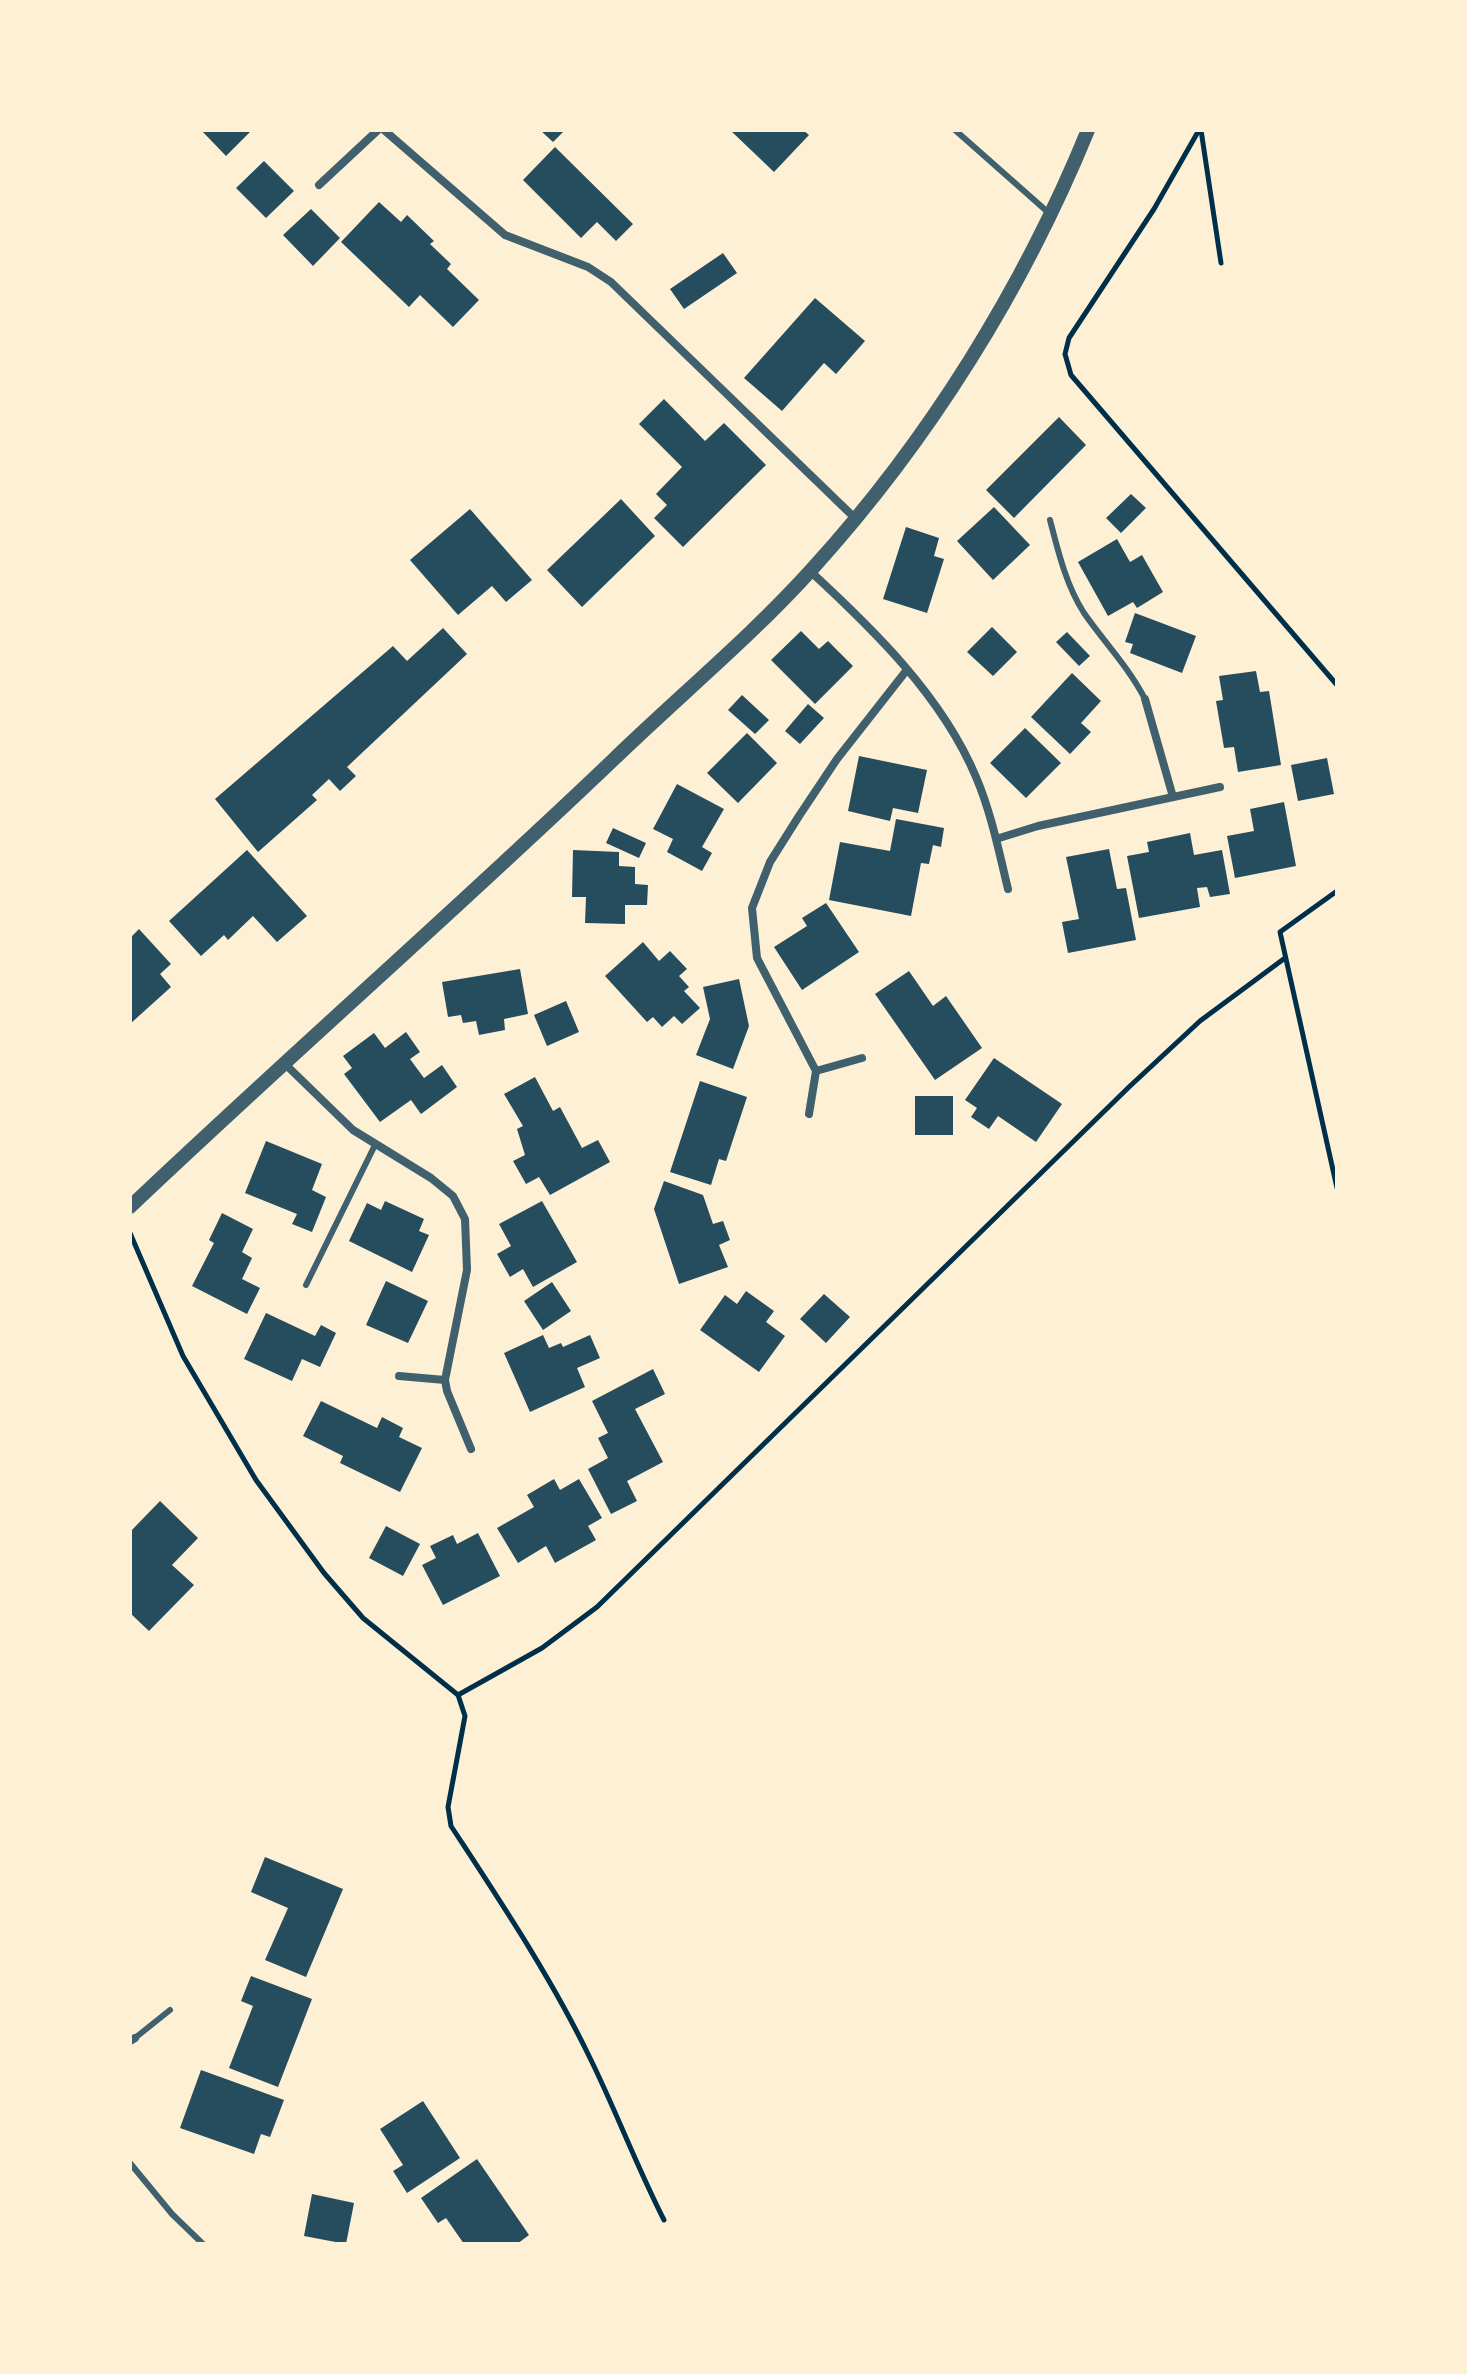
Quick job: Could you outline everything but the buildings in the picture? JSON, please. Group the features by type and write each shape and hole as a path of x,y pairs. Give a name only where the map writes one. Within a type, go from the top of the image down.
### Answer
{"street":[{"path":"319,185 381,130 505,235 588,267 611,282 856,519"},
{"path":"130,1207 283,1062 523,846 810,571 856,519 974,353 1016,283 1088,130"},
{"path":"810,571 864,621 942,718 976,776 1008,889"},
{"path":"809,1114 816,1071 757,958 752,908 770,862 799,816 837,759 906,671"},
{"path":"1145,699 1173,797"},
{"path":"996,839 1038,826 1220,787"},
{"path":"816,1071 862,1058"},
{"path":"283,1062 329,1110 375,1145 444,1187 465,1219 467,1270 445,1380 471,1449"},
{"path":"399,1376 445,1380"}],"lane":[{"path":"955,130 1050,214"},
{"path":"1050,520 1073,591 1130,671 1145,699"},
{"path":"306,1285 375,1145"},
{"path":"132,2040 170,2010"},
{"path":"130,2163 172,2214 203,2244"}],"path":[{"path":"1200,130 1221,263"},
{"path":"1200,130 1154,209 1069,338 1065,354 1071,375 1337,685"},
{"path":"1337,891 1280,932 1337,1188"},
{"path":"458,1695 542,1648 597,1607 1129,1087 1200,1021 1285,958"},
{"path":"130,1233 183,1356 256,1480 324,1573 363,1618 458,1695 465,1716 448,1807 451,1826 532,1952 576,2032 664,2220"}]}
